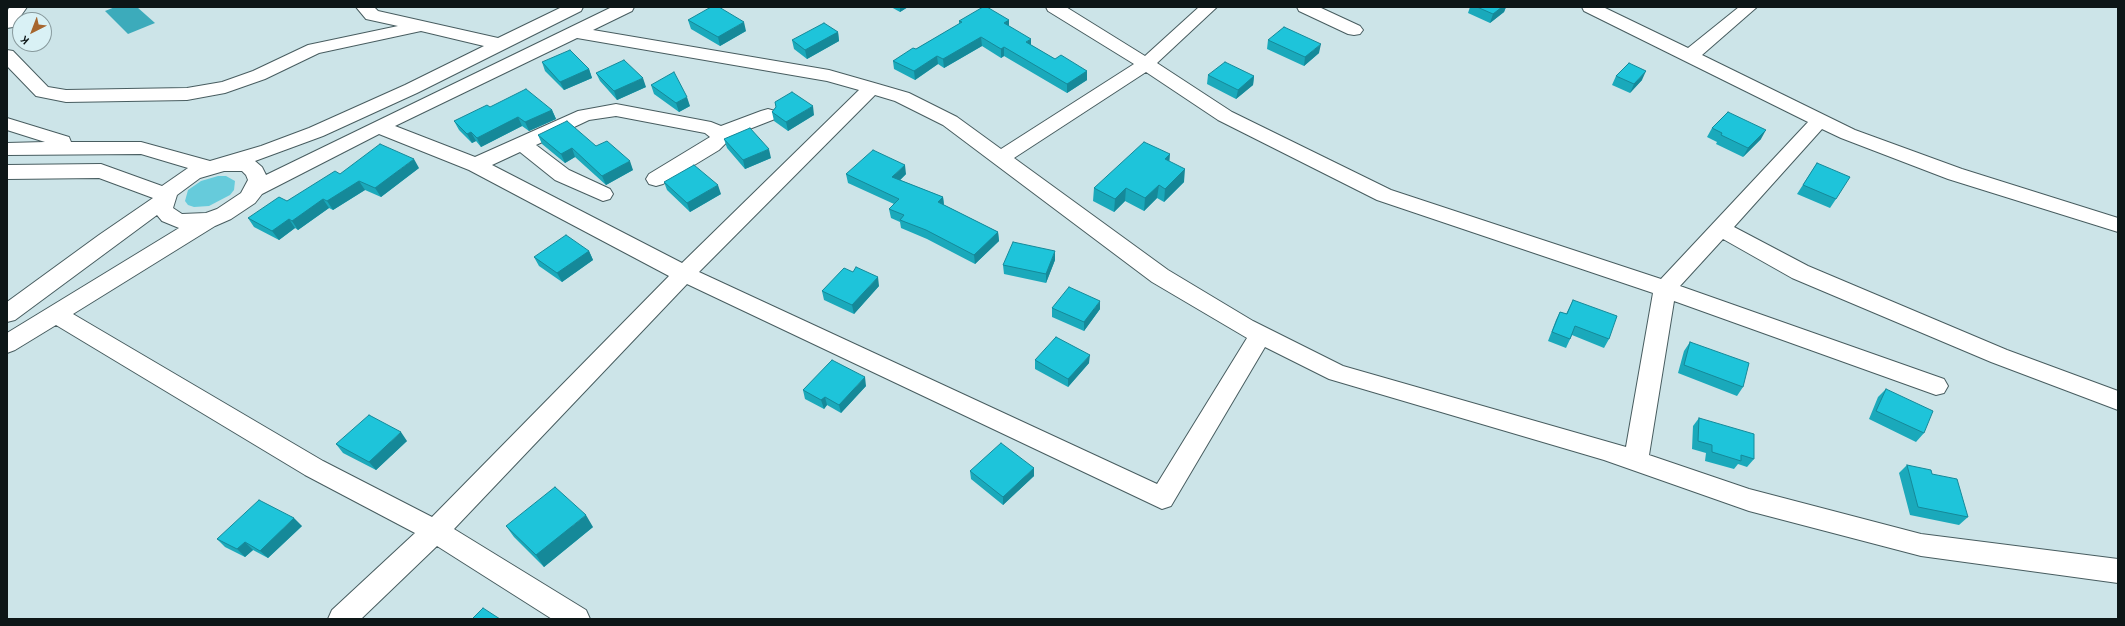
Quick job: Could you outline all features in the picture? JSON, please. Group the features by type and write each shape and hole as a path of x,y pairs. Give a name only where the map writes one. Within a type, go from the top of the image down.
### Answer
{"street":[{"path":"7,23 19,7"},
{"path":"364,7 372,15 500,44"},
{"path":"7,314 165,198 180,181 216,165 268,151 316,132 411,89 575,7"},
{"path":"7,344 209,220 238,207 255,189 378,127 626,7"},
{"path":"1054,7 1146,64 1225,116 1384,195 1665,289 1936,386"},
{"path":"1000,158 1146,64 1209,7"},
{"path":"1305,7 1354,30"},
{"path":"1590,7 1691,55 1848,134 1955,174 2118,225"},
{"path":"1691,55 1749,7"},
{"path":"7,55 42,92 66,96 187,94 225,87 260,75 314,49 422,26"},
{"path":"576,32 829,76 902,97 950,121 1160,276 1260,335 1337,373 1605,450 1749,500 1921,545 2118,571"},
{"path":"342,619 435,532 684,274 872,88"},
{"path":"476,165 584,115 616,110 711,128 718,134 720,138 712,146 656,178"},
{"path":"718,134 768,115"},
{"path":"1636,461 1665,289 1820,120"},
{"path":"378,127 476,165 684,274 1162,498 1260,335"},
{"path":"9,128 84,147"},
{"path":"521,143 562,175 603,194"},
{"path":"7,148 141,148 216,165 237,164 248,166 255,172 258,180 255,189"},
{"path":"7,172 102,171 165,198"},
{"path":"165,198 164,209 168,216 179,221 193,222 209,220"},
{"path":"1720,229 1800,272 1999,356 2118,401"},
{"path":"56,314 314,468 435,532 576,619"}],"shaded area":[{"path":"115,7 137,7 155,23 128,34 105,11"},
{"path":"218,176 226,176 235,181 234,190 230,195 209,206 194,207 188,205 185,201 188,190 201,181"}],"building":[{"path":"711,7 719,7 744,22 718,37 688,20"},
{"path":"983,7 987,7 1009,20 1004,23 1031,39 1026,42 1055,59 1061,55 1087,71 1067,84 1004,47 1001,49 981,37 943,59 937,56 914,71 893,61 913,48 916,49 962,22 959,21"},
{"path":"1477,7 1502,7 1493,14"},
{"path":"824,23 838,32 805,50 792,40"},
{"path":"1284,27 1321,44 1305,57 1268,40"},
{"path":"570,50 589,69 560,82 542,62"},
{"path":"624,60 643,78 614,91 596,73"},
{"path":"1225,62 1254,76 1238,90 1208,75"},
{"path":"1629,63 1646,71 1634,84 1616,76"},
{"path":"674,72 687,97 676,103 651,85"},
{"path":"526,89 552,110 525,122 518,117 477,138 471,132 467,134 454,121 487,105 490,107"},
{"path":"792,92 813,106 786,122 772,112 776,107 775,102"},
{"path":"1728,112 1766,130 1748,148 1721,135 1722,133 1712,128"},
{"path":"567,121 596,146 607,141 630,161 602,176 572,148 561,154 538,135"},
{"path":"750,128 769,149 743,160 724,139"},
{"path":"1144,142 1170,154 1165,159 1185,169 1165,189 1159,185 1145,198 1126,188 1115,199 1094,188"},
{"path":"380,144 414,159 375,188 359,181 327,201 323,199 292,221 289,219 272,231 248,218 279,197 287,201 335,171 340,174"},
{"path":"873,150 905,165 892,177 943,197 938,202 998,232 974,255 926,230 900,220 904,215 889,209 899,199 846,174"},
{"path":"1817,163 1850,177 1836,199 1803,185"},
{"path":"694,165 718,185 687,203 664,182"},
{"path":"566,235 589,251 557,273 534,257"},
{"path":"1013,242 1055,251 1046,274 1003,265"},
{"path":"856,267 878,277 852,305 822,291 844,268 853,272"},
{"path":"1069,287 1100,301 1084,322 1052,308"},
{"path":"1573,300 1617,316 1609,339 1575,326 1570,339 1552,332 1560,312 1567,314"},
{"path":"1056,337 1090,355 1068,379 1035,360"},
{"path":"1690,342 1749,363 1743,387 1684,365"},
{"path":"832,360 865,377 839,405 825,397 821,400 803,390"},
{"path":"1886,389 1933,411 1924,433 1876,411"},
{"path":"369,415 401,432 369,462 336,444"},
{"path":"1699,418 1754,434 1754,459 1741,455 1741,461 1712,452 1712,445 1698,441"},
{"path":"1001,443 1034,468 1003,497 970,471"},
{"path":"1907,465 1931,470 1932,474 1957,479 1968,517 1918,507"},
{"path":"555,487 586,515 536,555 506,526"},
{"path":"259,500 294,518 260,551 245,542 237,549 217,539"},
{"path":"483,608 500,619 472,619"}]}
